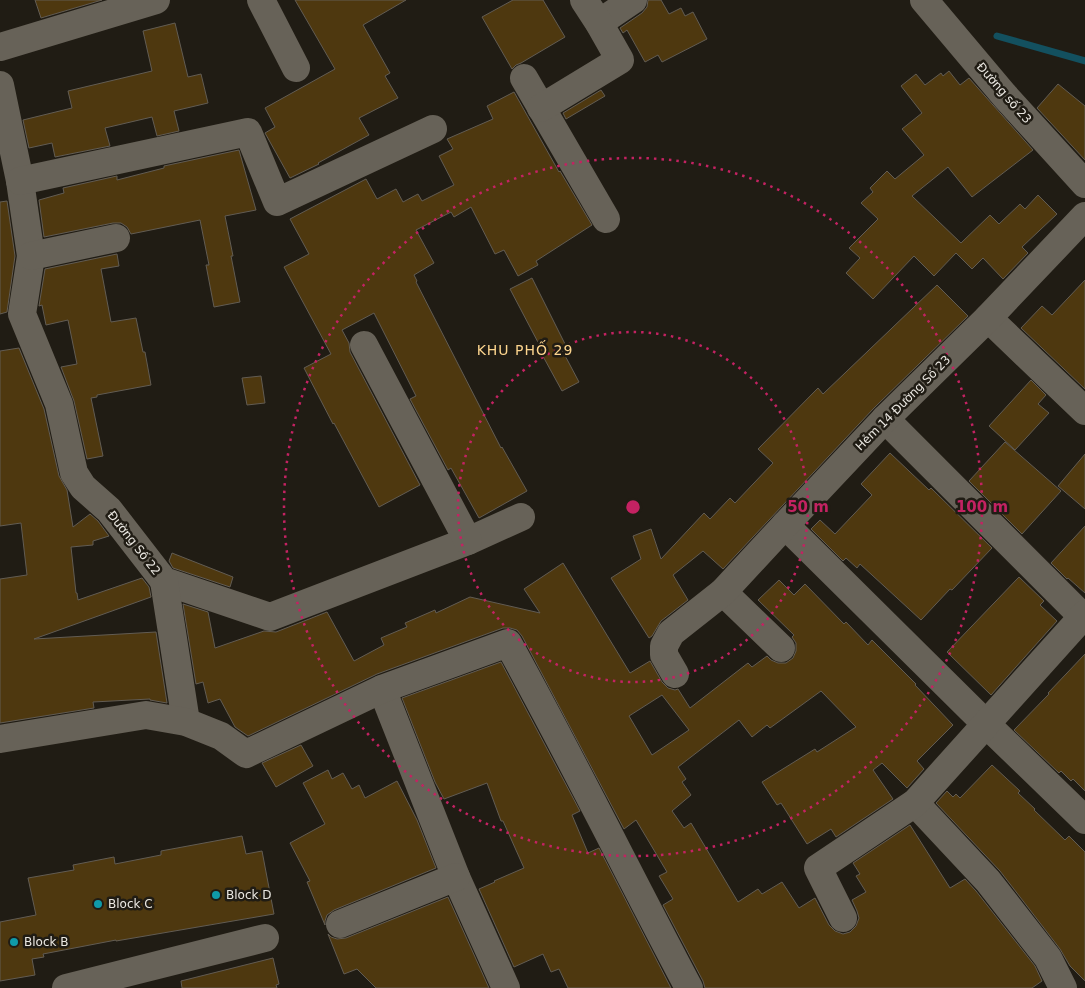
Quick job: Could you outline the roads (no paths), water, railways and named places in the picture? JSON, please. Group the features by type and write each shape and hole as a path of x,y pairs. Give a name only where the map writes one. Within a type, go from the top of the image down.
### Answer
{"street":[{"path":"0,47 156,0"},
{"path":"261,0 296,68"},
{"path":"541,108 620,60 584,0"},
{"path":"599,23 632,0"},
{"name":"Đường số 23","path":"924,0 1004,95 1085,184"},
{"path":"524,78 606,219"},
{"name":"Đường Số 22","path":"0,85 20,181 31,256 11,315 58,404 74,473 83,487 109,510 164,581 270,617 468,541 521,517"},
{"path":"20,181 248,132 277,202 433,128"},
{"name":"Hẻm 14 Đường Số 23","path":"675,674 664,655 664,646 671,633 723,592 885,419 988,318 1085,216"},
{"path":"31,256 116,238"},
{"path":"988,318 1085,411"},
{"path":"364,345 468,541"},
{"path":"844,918 818,868 915,803 1084,616 885,419"},
{"path":"785,525 1085,820"},
{"path":"164,581 186,722"},
{"path":"723,592 781,648"},
{"path":"0,739 146,715 186,722 221,736 246,754 382,689 508,643 689,988"},
{"path":"382,689 456,877 506,988"},
{"path":"915,803 988,881 1048,958 1056,985"},
{"path":"340,924 456,877"},
{"path":"66,988 264,938"}],"waterway":[{"path":"997,36 1085,61"}],"place":[{"name":"Block D","path":"216,895"},
{"name":"Block C","path":"98,904"},
{"name":"Block B","path":"14,942"}],"district":[{"name":"KHU PHỐ 29","path":"525,350"}]}
